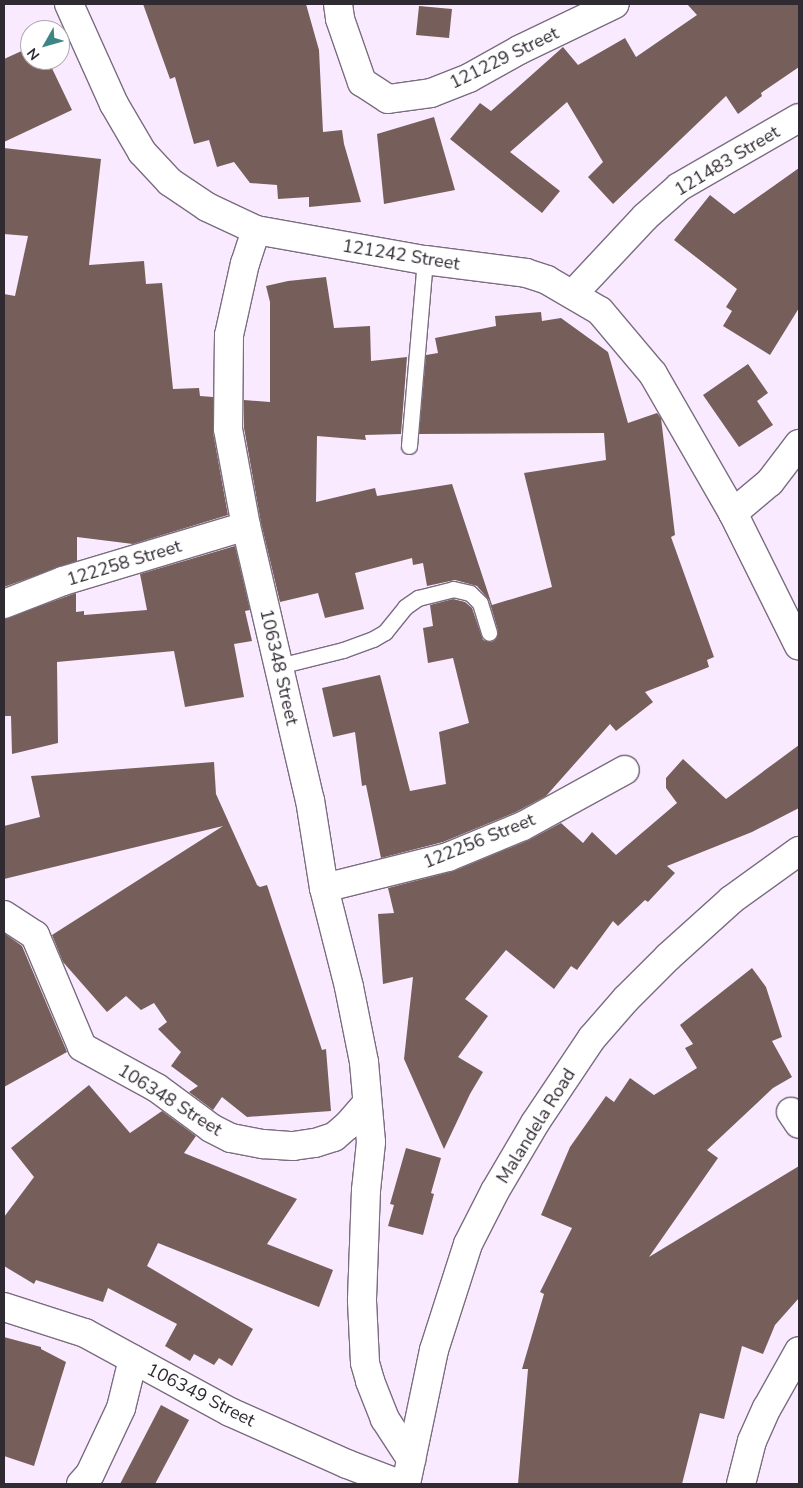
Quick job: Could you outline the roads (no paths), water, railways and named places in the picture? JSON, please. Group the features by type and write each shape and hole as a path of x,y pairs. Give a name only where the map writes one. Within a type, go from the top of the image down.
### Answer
{"street":[{"name":"121242 Street","path":"69,4 114,104 142,152 170,182 207,207 256,230 425,260 526,274 547,280 600,311 653,374 732,513 799,646"},
{"name":"121229 Street","path":"338,4 340,18 362,82 388,99 431,93 469,78 519,50 615,4"},
{"name":"121483 Street","path":"573,294 644,217 679,187 799,118"},
{"name":"106348 Street","path":"256,230 245,263 229,335 228,429 246,526 310,800 324,888 364,1062 371,1142 366,1190 362,1301 365,1363 384,1419 408,1472"},
{"path":"732,513 770,482 799,444"},
{"name":"122258 Street","path":"4,604 21,595 72,578 246,526"},
{"name":"122256 Street","path":"324,888 384,875 448,857 523,826 625,770"},
{"name":"Malandela Road","path":"408,1472 434,1350 468,1244 495,1191 535,1123 592,1038 626,1000 731,900 799,850"},
{"name":"106348 Street","path":"4,915 35,935 82,1047 157,1088 211,1128 231,1138 263,1144 294,1146 315,1143 334,1137 367,1103"},
{"name":"106349 Street","path":"4,1307 85,1333 230,1412 347,1464 399,1484"},
{"path":"741,1484 752,1441 767,1408 799,1351"},
{"path":"81,1484 90,1474 121,1408 133,1359"}],"lane":[{"path":"409,446 425,260"},
{"path":"279,666 343,650 373,639 385,632 405,607 418,598 453,589 470,593 480,603 489,633"}]}
